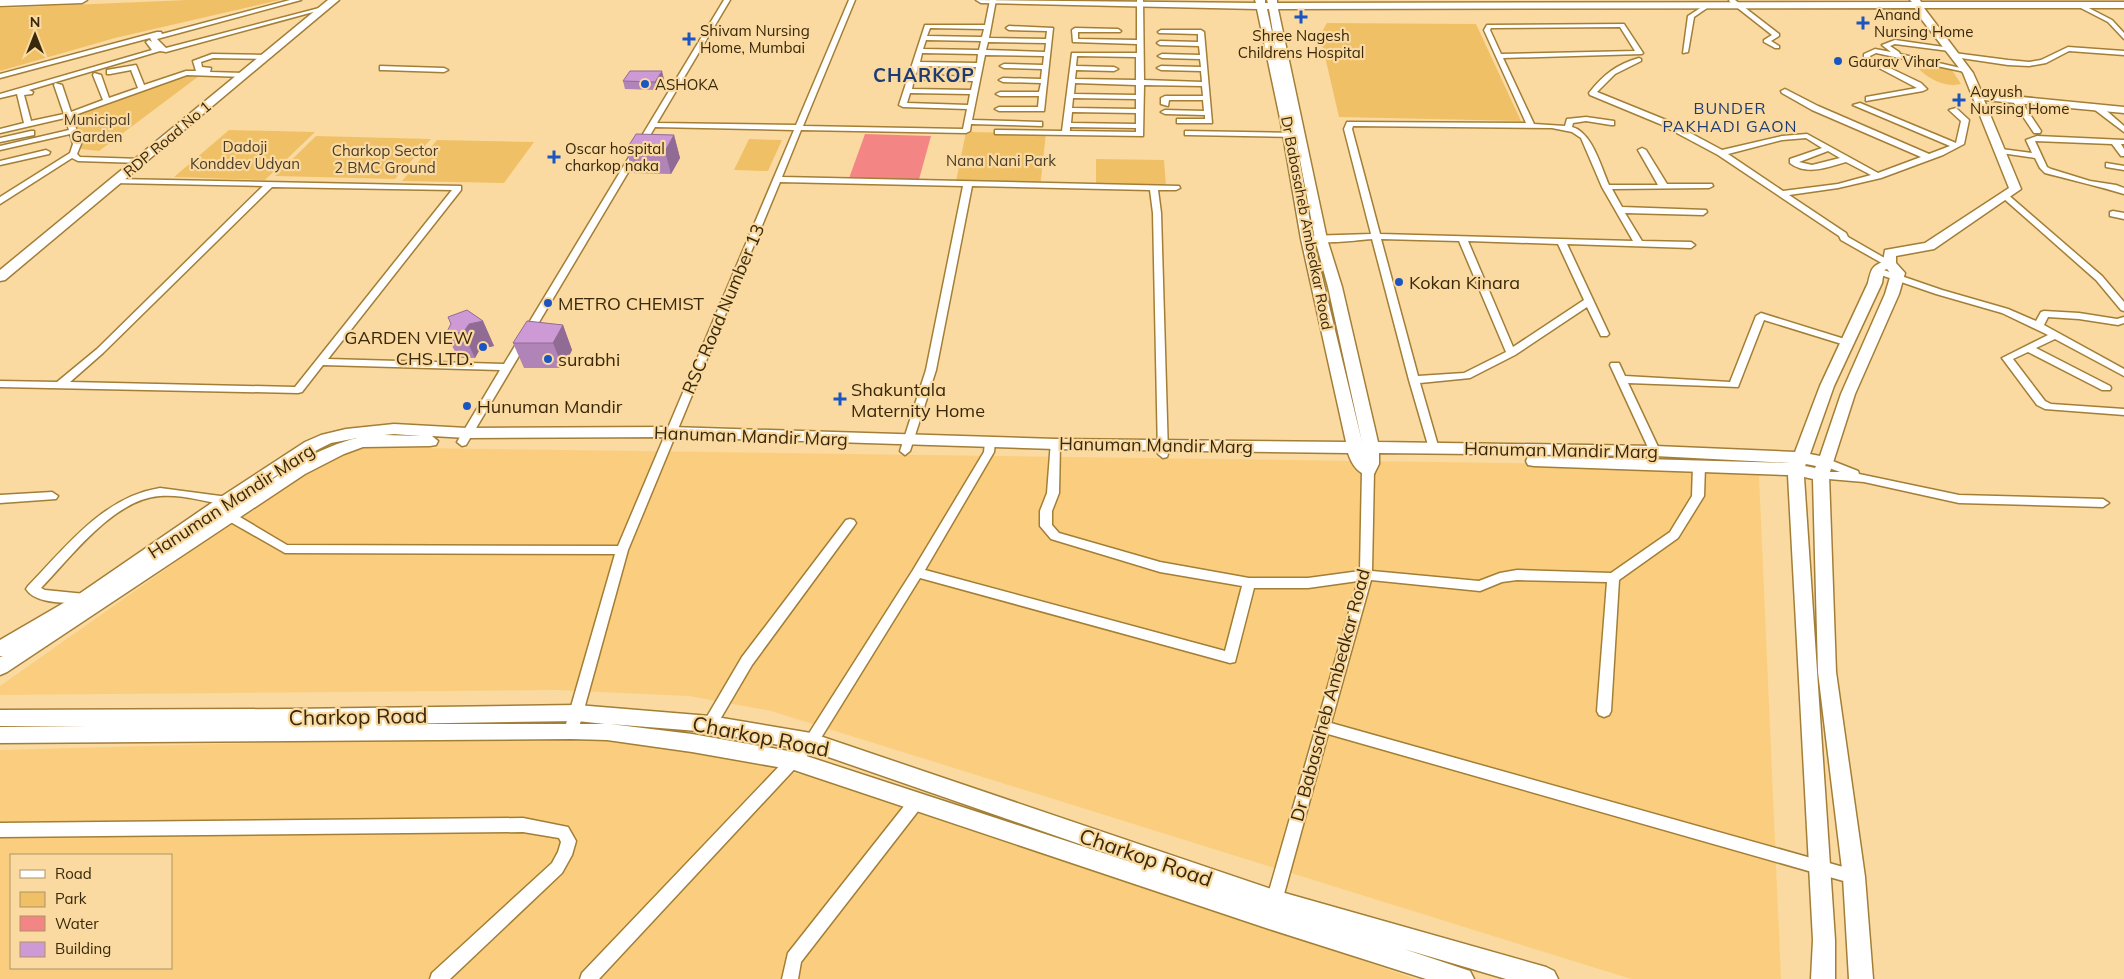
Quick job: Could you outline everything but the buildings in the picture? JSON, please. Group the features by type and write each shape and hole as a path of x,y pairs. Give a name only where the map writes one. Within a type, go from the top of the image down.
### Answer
{"street":[{"path":"0,3 82,0"},
{"path":"0,76 284,0"},
{"path":"298,0 153,38 164,51 325,8"},
{"name":"RDP Road No 1","path":"0,277 334,0"},
{"path":"464,437 727,0"},
{"name":"RSC Road Number 13","path":"574,722 622,550 852,0"},
{"path":"981,0 1665,2 1735,4 2105,0"},
{"path":"652,125 966,131 993,0"},
{"path":"1194,0 1267,2"},
{"path":"998,132 1140,126 1140,1"},
{"name":"Dr Babasaheb Ambedkar Road","path":"1267,2 1295,135 1335,287 1365,456 1366,575 1322,726 1272,910"},
{"path":"1665,2 1707,6 1735,4 1777,35 1766,41 1777,47"},
{"path":"1918,3 2124,5"},
{"path":"1823,979 1824,940 1799,464 1827,386 1875,283 1887,264 1890,253 1929,246 2015,189 2001,151 1965,70 1949,55 1925,18 1918,3"},
{"path":"1686,52 1691,16 1707,6"},
{"path":"2079,6 2110,21 2124,36"},
{"path":"263,9 274,22"},
{"path":"225,19 235,32"},
{"path":"2110,21 2124,22"},
{"path":"1498,56 1640,53 1622,25 1501,25 1487,28 1498,56 1531,126"},
{"path":"971,107 903,105 926,26 987,27"},
{"path":"999,109 1041,109 1051,29 1009,28"},
{"path":"1118,30 1075,30 1075,41 1140,42"},
{"path":"1161,32 1200,32 1208,122 1180,121"},
{"path":"0,96 157,52 146,37"},
{"path":"923,38 1049,41"},
{"path":"1949,55 1895,42 1886,43 1885,45 1891,52 1965,70"},
{"path":"1160,43 1201,44"},
{"path":"1869,99 1923,89 1918,84 1868,60 1866,55 1875,51 1949,55 2028,63 2045,61 2060,51 2068,50 2124,53"},
{"path":"919,51 1047,54"},
{"path":"1067,129 1074,54 1140,55"},
{"path":"229,72 199,69 197,61 212,56 266,57"},
{"path":"1162,56 1202,57"},
{"path":"72,60 83,72"},
{"path":"1639,60 1622,65 1608,74 1593,93 1663,122 1721,153 1898,273 1898,278 1881,320 1848,394 1823,468 1827,672 1854,877 1861,979"},
{"path":"61,63 72,75"},
{"path":"915,64 980,65"},
{"path":"1004,66 1046,66"},
{"path":"28,124 20,94 132,67 142,89"},
{"path":"383,68 444,70"},
{"path":"1072,68 1114,69"},
{"path":"1161,68 1203,69"},
{"path":"0,131 68,115 186,73 244,75"},
{"path":"97,75 107,101"},
{"path":"911,77 977,79"},
{"path":"1002,80 1044,81"},
{"path":"1071,81 1204,84"},
{"path":"0,201 72,154 77,144 58,84"},
{"path":"907,91 974,92"},
{"path":"1785,91 1815,108 1928,157"},
{"path":"1000,94 1043,94"},
{"path":"1070,96 1139,97"},
{"path":"1977,96 2098,108 2123,116"},
{"path":"1206,98 1165,98 1165,108 1208,113"},
{"path":"2016,100 2037,131"},
{"path":"1856,105 1956,146"},
{"path":"2098,108 2124,130"},
{"path":"1069,110 1140,111"},
{"path":"1780,194 1838,186 1878,176 1896,167 1956,146 1960,144 1965,120 1953,110"},
{"path":"1568,128 1570,121 1586,119 1611,123"},
{"path":"968,122 1039,124"},
{"path":"1434,449 1375,236 1348,129 1350,124 1568,128 1584,137 1606,187 1639,243"},
{"path":"0,148 73,131"},
{"path":"0,140 31,133"},
{"path":"1188,133 1295,135"},
{"name":"Dr Babasaheb Ambedkar Road","path":"1295,135 1307,239 1325,321 1365,456"},
{"path":"1721,153 1782,138 1807,136 1878,176"},
{"path":"2124,142 2030,139 2044,168 2089,183 2124,191"},
{"path":"2114,141 2124,154"},
{"path":"1829,148 1793,160 1803,168 1816,167 1847,159"},
{"path":"1642,150 1664,187"},
{"path":"2001,151 2039,156"},
{"path":"0,163 46,152"},
{"path":"72,154 78,159 84,160 141,160"},
{"path":"2109,165 2124,168"},
{"path":"2089,183 2087,181 2089,180 2124,185"},
{"path":"0,384 298,390 458,188 116,181"},
{"path":"776,182 968,183 1176,188"},
{"path":"907,446 931,370 968,183"},
{"path":"60,386 100,351 270,184"},
{"path":"1606,187 1709,186"},
{"path":"1154,188 1157,213 1163,449"},
{"path":"2006,196 2099,278 2124,308"},
{"path":"1620,210 1703,212"},
{"path":"2113,214 2124,216"},
{"path":"1307,239 1375,236 1691,245"},
{"path":"1462,238 1510,353"},
{"path":"1561,241 1604,334"},
{"path":"1898,278 2005,311 2039,326 2124,373"},
{"path":"1319,287 1335,287"},
{"path":"1414,380 1466,376 1510,353 1589,301"},
{"path":"2039,326 2044,314 2079,316 2118,322 2124,320"},
{"path":"1622,379 1734,385 1761,316 1848,343"},
{"path":"2055,335 2007,358 2041,402 2049,408 2124,412"},
{"path":"2028,348 2106,388"},
{"path":"320,362 507,367"},
{"path":"1615,365 1655,451"},
{"path":"0,667 224,509 340,449 364,442 464,437 669,438 907,446 1163,449 1365,456"},
{"path":"588,979 811,742 917,573 990,447"},
{"path":"1054,449 1053,494 1046,512 1046,526 1055,536 1160,567 1250,582 1308,583 1366,575 1480,586 1500,578 1517,575 1613,578 1674,535 1698,496 1699,466"},
{"name":"Hanuman Mandir Marg","path":"1365,456 1434,449 1655,451 1739,462 1799,464 1959,499 2103,503"},
{"name":"Hanuman Mandir Marg","path":"1365,456 1699,466 1739,462"},
{"path":"85,599 43,595 32,589 108,513 142,494 159,492 224,509 285,550 622,550"},
{"path":"0,499 52,496"},
{"name":"Hanuman Mandir Marg","path":"0,649 85,599 224,509"},
{"path":"710,724 747,661 850,523"},
{"path":"917,573 1230,658 1250,582"},
{"path":"1604,711 1613,578"},
{"name":"Charkop Road","path":"0,718 291,717 710,724 811,742 1462,979"},
{"name":"Charkop Road","path":"0,735 574,722 607,732 692,743 794,762 1272,910 1546,979"},
{"path":"1322,726 1854,877"},
{"path":"790,979 794,959 917,801"},
{"path":"0,830 523,825 563,832 569,840 565,855 557,868 438,979"}],"shaded area":[{"path":"344,447 1735,466 1759,476 1781,979 1631,979 771,711 689,696 555,690 0,695 0,686 234,521"},
{"path":"552,735 686,750 846,784 1416,979 0,979 0,750"}],"green space":[{"path":"187,0 280,0 115,38 0,71 0,8"},
{"path":"1327,23 1476,24 1521,121 1339,117 1320,35"},
{"path":"1916,61 1950,67 1961,84 1948,85 1936,81 1914,65"},
{"name":"Municipal Garden","path":"183,76 199,76 99,151 81,149 74,114"},
{"name":"Dadoji Konddev Udyan","path":"229,130 315,132 265,180 174,177"},
{"name":"Nana Nani Park","path":"966,132 1046,133 1040,188 955,186"},
{"name":"Charkop Sector 2 BMC Ground","path":"316,136 431,139 395,179 275,176"},
{"path":"749,139 782,140 768,171 734,170"},
{"path":"437,140 534,142 504,183 402,181"},
{"path":"1096,159 1164,160 1166,186 1096,185"}],"water":[{"path":"865,134 931,136 918,183 848,181"}],"place":[{"name":"Shree Nagesh Childrens Hospital","path":"1301,17"},
{"name":"Anand Nursing Home","path":"1863,23"},
{"name":"Shivam Nursing Home, Mumbai","path":"689,39"},
{"name":"Gaurav Vihar","path":"1838,61"},
{"name":"ASHOKA","path":"645,84"},
{"name":"Aayush Nursing Home","path":"1959,100"},
{"name":"Oscar hospital charkop naka","path":"554,157"},
{"name":"Kokan Kinara","path":"1399,282"},
{"name":"METRO CHEMIST","path":"548,303"},
{"name":"GARDEN VIEW CHS LTD.","path":"483,347"},
{"name":"surabhi","path":"548,359"},
{"name":"Shakuntala Maternity Home","path":"840,399"},
{"name":"Hunuman Mandir","path":"467,406"}],"district":[{"name":"CHARKOP","path":"924,75"},
{"name":"BUNDER PAKHADI GAON","path":"1730,117"}]}
